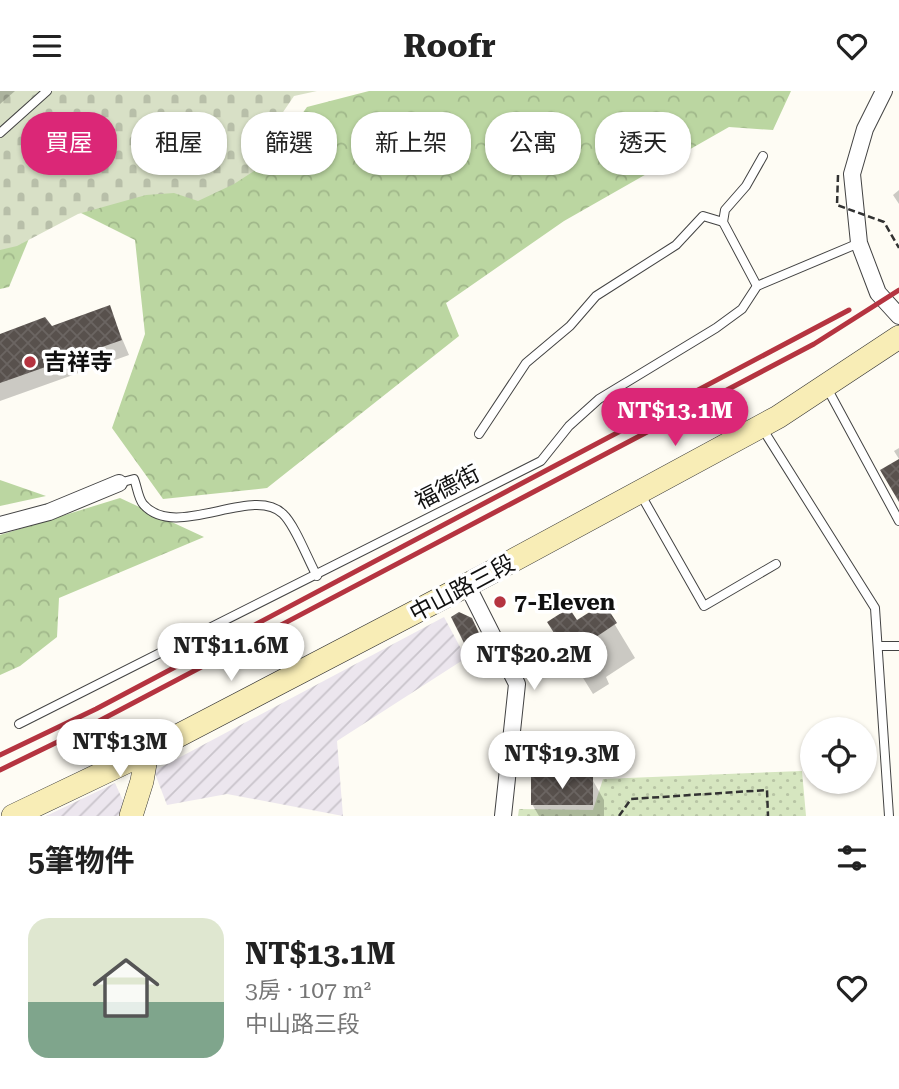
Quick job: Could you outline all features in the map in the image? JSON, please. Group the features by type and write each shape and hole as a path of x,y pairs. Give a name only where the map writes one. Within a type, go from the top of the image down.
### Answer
{"main road":[{"name":"中山路三段","path":"13,816 147,752 640,492 761,426 899,337"},
{"path":"131,816 142,781 147,752"}],"street":[{"path":"884,91 864,129 852,174 859,243 878,293 899,316"},
{"path":"0,524 49,512 119,483"},
{"path":"467,585 517,684 503,816"}],"lane":[{"path":"0,133 47,91"},
{"path":"757,286 723,222 725,210 746,186 763,156"},
{"path":"479,434 526,363 570,326 596,296 676,245 703,216 723,222"},
{"name":"福德街","path":"19,724 541,461 569,426 599,399 716,328 742,309 757,286 859,243"},
{"path":"825,386 899,521"},
{"path":"761,426 875,608 889,812 899,806"},
{"path":"119,483 134,479 142,503 158,516 198,516 262,505 283,513 317,576"},
{"path":"640,492 704,606 776,564"},
{"path":"878,646 899,646"}],"path":[{"path":"838,175 837,205 884,222 899,248"},
{"path":"619,816 631,799 767,790 768,816"}],"shaded area":[{"path":"444,617 466,658 337,741 343,816 227,794 167,805 154,771"},
{"path":"115,783 130,816 46,816"}],"green space":[{"path":"0,91 317,91 294,96 283,112 241,112 241,175 248,175 234,184 198,201 174,193 146,195 78,214 17,246 0,250"},
{"path":"369,91 791,91 773,130 729,127 691,149 691,112 595,112 595,175 645,175 564,221 446,303 459,336 267,488 163,499 112,428 145,334 135,240 49,197 201,175 227,175 227,169 241,161 241,175 337,175 337,112 303,112 307,107"},
{"path":"40,212 9,287 0,289 0,224"},
{"path":"0,480 46,496 0,506"},
{"path":"120,498 204,537 59,598 57,637 20,666 0,675 0,535"},
{"path":"800,771 800,794 804,794 806,816 518,816 519,809 593,810 603,779"}],"building":[{"name":"吉祥寺","path":"110,305 122,340 0,383 0,334 45,317 52,326"},
{"path":"899,459 899,502 880,470"},
{"path":"604,603 617,623 587,643 591,649 572,661 547,622 569,608 577,620"},
{"path":"459,612 472,618 486,648 470,655 451,617"},
{"path":"531,776 593,777 593,805 531,805"}],"railway":[{"path":"0,770 80,731 814,344 899,290"},
{"path":"0,755 96,709 849,310"}],"place":[{"name":"吉祥寺","path":"30,362"},
{"name":"7-Eleven","path":"500,602"}]}
